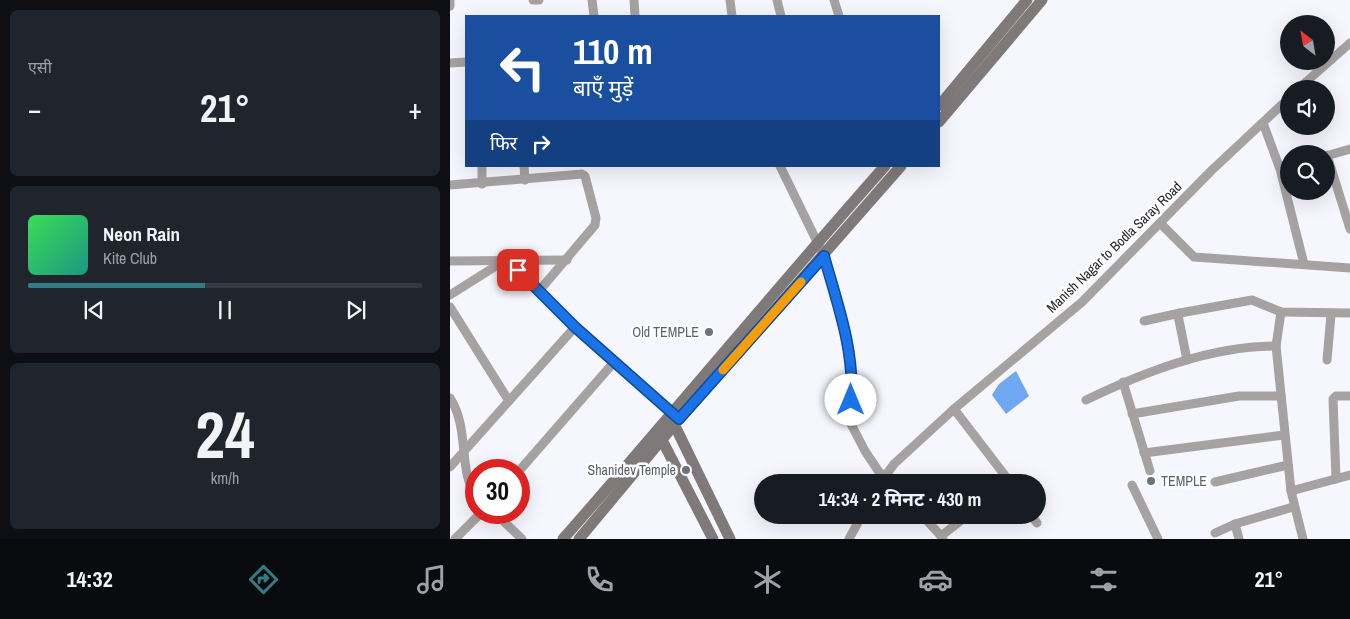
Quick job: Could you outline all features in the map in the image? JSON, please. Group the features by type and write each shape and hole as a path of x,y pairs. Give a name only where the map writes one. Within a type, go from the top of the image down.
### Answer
{"main road":[{"path":"940,105 1026,4 1042,0"},
{"path":"940,121 1026,4"},
{"path":"579,539 663,442 676,420 817,243 884,167"},
{"path":"563,539 676,420 824,256 900,167"},
{"path":"676,420 730,539"},
{"path":"663,442 713,539"}],"street":[{"path":"533,0 539,0"},
{"path":"592,0 594,15"},
{"path":"634,0 635,15"},
{"path":"730,0 731,15"},
{"path":"776,0 781,15"},
{"path":"834,0 838,15"},
{"path":"450,1 450,6"},
{"path":"1308,80 1350,43"},
{"path":"450,63 465,62"},
{"name":"Manish Nagar to Bodla Saray Road","path":"887,474 894,464 954,410 1082,302 1280,107"},
{"path":"1263,123 1280,159"},
{"path":"1335,154 1350,149"},
{"path":"482,167 482,184"},
{"path":"524,167 525,180"},
{"path":"539,291 567,260 596,223 584,167"},
{"path":"780,167 824,256 847,339 852,385 851,424 881,474"},
{"path":"450,186 582,174 586,177"},
{"path":"1335,181 1350,229"},
{"path":"1291,200 1304,264"},
{"path":"1160,223 1192,257 1350,268"},
{"path":"507,259 575,327 615,361 676,420"},
{"path":"450,295 507,259"},
{"path":"450,260 567,260"},
{"path":"1144,320 1243,300 1252,300 1281,312 1331,315 1350,313"},
{"path":"450,307 509,401"},
{"path":"1281,312 1276,346 1284,435 1293,507 1303,539"},
{"path":"1180,313 1178,315 1187,360"},
{"path":"1327,360 1331,315"},
{"path":"450,467 575,327"},
{"path":"1086,400 1123,382 1187,360 1245,347 1276,346"},
{"path":"529,459 615,361"},
{"path":"1123,382 1150,471"},
{"path":"1132,414 1239,396 1281,396"},
{"path":"1336,479 1333,399 1336,396 1350,396"},
{"path":"450,398 459,413 466,459"},
{"path":"954,410 1004,474"},
{"path":"1144,453 1284,435"},
{"path":"1215,482 1288,465"},
{"path":"1291,492 1350,475"},
{"path":"1132,485 1158,539"},
{"path":"1215,533 1235,524 1293,507"},
{"path":"455,539 470,524"},
{"path":"506,524 522,539"},
{"path":"853,537 858,524"},
{"path":"930,524 942,538 958,524"},
{"path":"1235,524 1239,539"}],"water":[{"path":"1016,371 1029,396 1006,414 992,395 999,384"}],"slow traffic":[{"path":"723,370 801,282"}],"place":[{"name":"Old TEMPLE","path":"709,332"},
{"name":"Shanidev Temple","path":"686,470"},
{"name":"TEMPLE","path":"1151,481"}],"route":[{"path":"518,270 575,327 679,419 824,256 847,339 852,385 851,400"}]}
